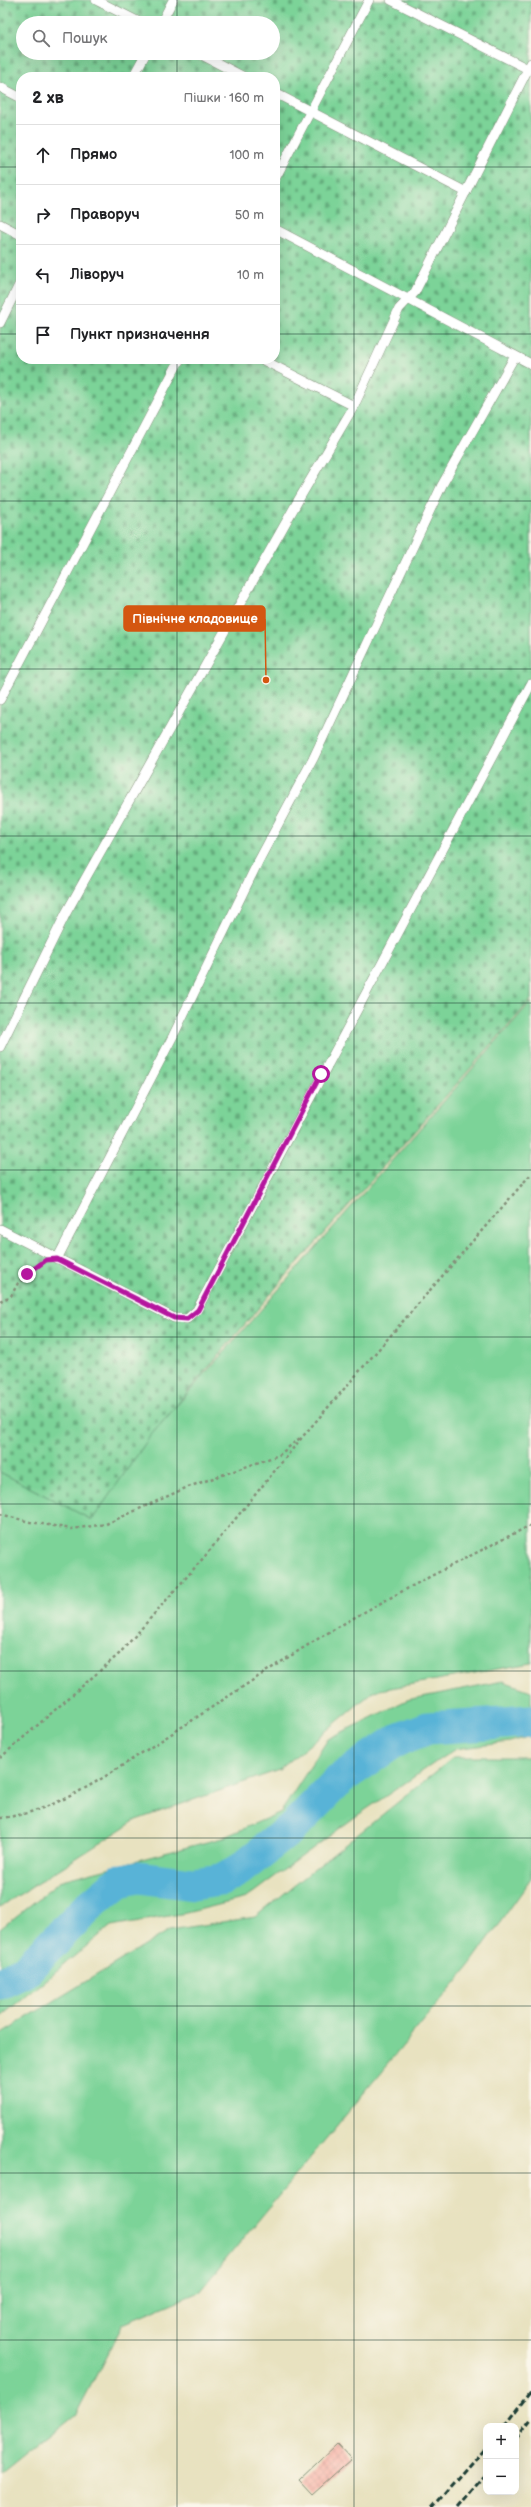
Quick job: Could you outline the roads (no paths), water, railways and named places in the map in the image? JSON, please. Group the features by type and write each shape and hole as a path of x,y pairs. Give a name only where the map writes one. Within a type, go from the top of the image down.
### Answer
{"lane":[{"path":"96,0 127,16"},
{"path":"165,16 173,0"},
{"path":"280,169 370,0"},
{"path":"0,1047 70,906 299,499 354,406 399,309 415,292 529,66 391,0"},
{"path":"136,72 142,60"},
{"path":"211,60 234,72"},
{"path":"0,87 16,95"},
{"path":"280,96 466,192"},
{"path":"0,224 16,232"},
{"path":"280,232 407,300 531,364"},
{"path":"0,323 16,291"},
{"path":"57,1259 173,1036 258,862 313,759 442,485 515,356"},
{"path":"0,700 177,364"},
{"path":"271,364 354,406"},
{"path":"0,1229 174,1318 187,1319 198,1310 531,684"}],"waterway":[{"path":"0,1983 25,1971 87,1908 119,1881 138,1877 193,1884 221,1880 239,1870 293,1827 340,1779 397,1740 428,1728 531,1721"}],"railway":[{"path":"506,2423 531,2391"},
{"path":"519,2435 531,2419"},
{"path":"433,2507 483,2450"},
{"path":"459,2507 483,2479"}],"place":[{"name":"Північне кладовище","path":"266,680"}]}
